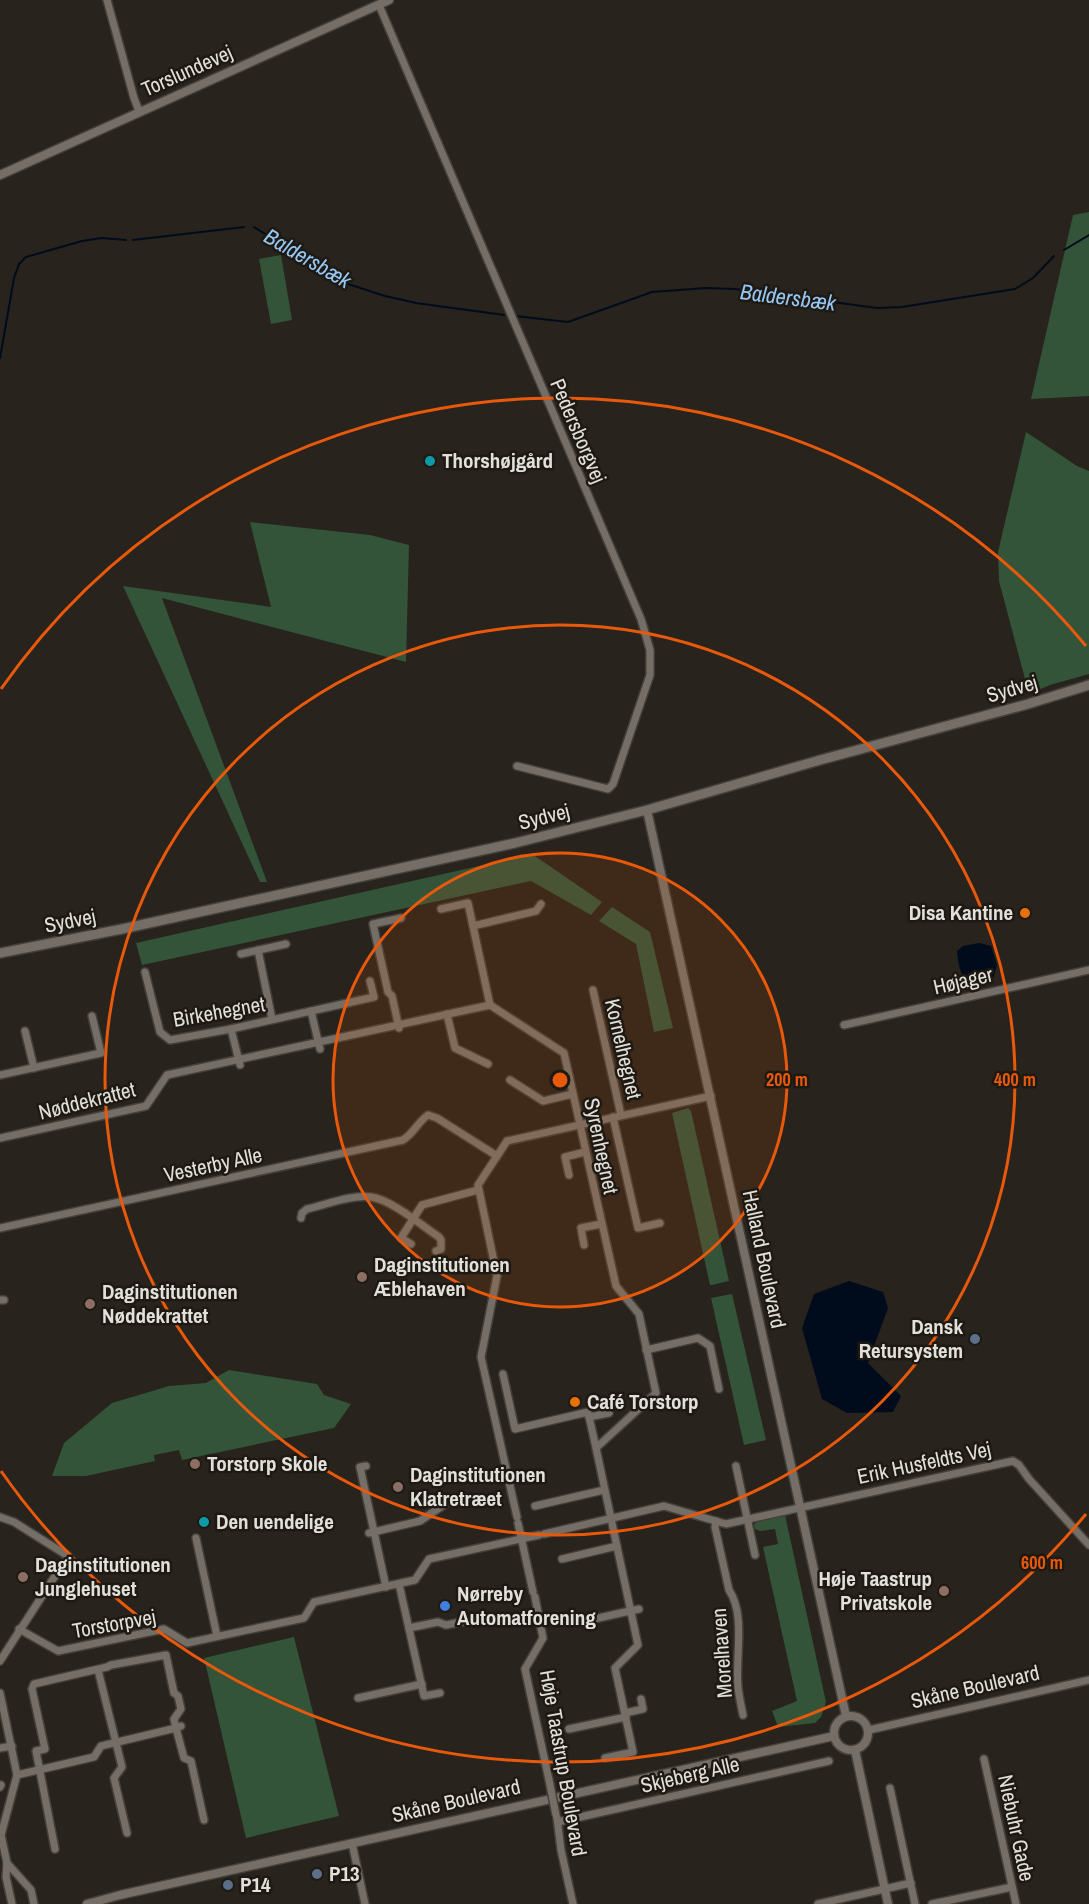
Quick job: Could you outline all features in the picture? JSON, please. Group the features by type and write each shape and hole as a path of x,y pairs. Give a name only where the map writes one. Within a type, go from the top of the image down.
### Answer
{"main road":[{"name":"Sydvej","path":"0,953 122,929 515,843 647,810 1089,685"}],"street":[{"path":"107,0 139,111"},
{"name":"Torslundevej","path":"0,175 389,0"},
{"name":"Pedersborgvej","path":"379,4 641,620 650,650 650,675 613,784 608,789 517,766"},
{"name":"Halland Boulevard","path":"647,810 846,1716"},
{"path":"231,1029 239,1063 490,1005 468,903 441,909"},
{"path":"473,926 536,911 541,904"},
{"path":"399,1027 384,973 374,924 400,918"},
{"path":"241,954 286,944"},
{"path":"258,950 272,1019"},
{"name":"Højager","path":"844,1025 1089,970"},
{"name":"Birkehegnet","path":"145,972 160,1032 170,1040 231,1029 374,997 370,981"},
{"name":"Kornelhegnet","path":"593,990 638,1228 660,1223"},
{"name":"Syrenhegnet","path":"490,1005 564,1053 615,1286 637,1310 656,1393 596,1449"},
{"path":"311,1011 319,1046"},
{"path":"447,1014 455,1048 488,1064"},
{"path":"0,1075 100,1053 92,1016"},
{"path":"25,1031 34,1068"},
{"name":"Nøddekrattet","path":"0,1138 146,1106 167,1075 239,1063"},
{"path":"510,1080 543,1101 573,1094"},
{"path":"411,1244 402,1238 422,1205 478,1190 478,1185 507,1141 711,1096"},
{"name":"Vesterby Alle","path":"0,1228 403,1140 412,1134 423,1118 428,1115 437,1118 497,1156"},
{"path":"569,1175 565,1157 585,1152"},
{"name":"Høje Taastrup Boulevard","path":"478,1190 497,1276 481,1357 543,1638 525,1669 573,1904"},
{"path":"301,1218 302,1213 307,1209 360,1197 371,1197 384,1201 441,1240 441,1249 436,1251"},
{"path":"584,1245 581,1228 601,1224"},
{"path":"646,1350 698,1338 710,1346 719,1389"},
{"path":"503,1374 515,1429 588,1412 610,1519 635,1610 633,1633 638,1645 615,1668 633,1752 605,1758"},
{"path":"589,1417 609,1413"},
{"name":"Erik Husfeldts Vej","path":"801,1507 1013,1461 1089,1545"},
{"path":"366,1466 360,1467 371,1532 386,1587"},
{"path":"736,1466 755,1555"},
{"path":"535,1506 604,1490"},
{"path":"371,1532 420,1521 448,1502"},
{"path":"522,1539 664,1506 726,1524 801,1507"},
{"path":"0,1517 14,1522 68,1556 0,1661"},
{"name":"Morelhaven","path":"716,1521 715,1527 729,1590 735,1598 738,1613 738,1689 743,1714"},
{"path":"196,1538 217,1636"},
{"name":"Torstorpvej","path":"19,1629 58,1651 164,1629 188,1643 304,1618 314,1602 415,1580 429,1559 522,1539"},
{"path":"562,1559 617,1546"},
{"path":"399,1584 424,1696 440,1693"},
{"path":"594,1619 635,1610"},
{"path":"409,1628 438,1622 446,1625 476,1618"},
{"path":"55,1849 36,1751 45,1749 32,1689 34,1684 111,1665 166,1655 174,1693 178,1696 181,1709 174,1719 179,1727 184,1758 191,1761 204,1820"},
{"path":"98,1670 122,1767 114,1778 127,1833"},
{"name":"Skåne Boulevard","path":"869,1730 1089,1680"},
{"path":"358,1698 422,1684"},
{"path":"0,1693 17,1775 1,1835 8,1863 6,1877 12,1904"},
{"path":"569,1729 625,1715 643,1708 641,1699"},
{"path":"846,1716 860,1718 869,1730 867,1741 860,1749 855,1750 841,1747 834,1736 836,1724 846,1716"},
{"path":"17,1775 94,1757 102,1746 179,1727"},
{"name":"Skåne Boulevard","path":"87,1904 120,1894 834,1736"},
{"path":"181,1747 192,1745"},
{"path":"0,1748 12,1746"},
{"path":"855,1750 888,1904"},
{"name":"Niebuhr Gade","path":"984,1759 1016,1904"},
{"name":"Skjeberg Alle","path":"557,1818 828,1761"},
{"path":"890,1788 915,1904"},
{"path":"352,1843 365,1904"},
{"path":"8,1863 31,1890 34,1904"},
{"path":"818,1904 911,1883"},
{"path":"932,1904 1012,1887"},
{"path":"856,1896 857,1904"}],"green space":[{"path":"1089,212 1089,396 1031,399 1073,215"},
{"path":"281,255 292,320 271,324 259,259"},
{"path":"1026,432 1077,466 1089,471 1089,674 1050,685 1029,694 999,581 998,552"},
{"path":"250,522 370,535 409,545 406,662 162,598 267,882 260,882 123,586 271,607"},
{"path":"532,854 602,902 591,915 531,881 142,965 136,943"},
{"path":"612,907 650,932 673,1028 654,1032 636,944 599,921"},
{"path":"688,1108 691,1111 729,1281 712,1285 710,1285 672,1113"},
{"path":"732,1294 766,1440 744,1445 711,1298"},
{"path":"229,1370 317,1384 324,1395 351,1404 334,1428 182,1460 179,1450 154,1455 155,1461 86,1476 52,1476 64,1443 112,1403 169,1386 206,1383"},
{"path":"785,1515 826,1702 821,1717 815,1723 778,1727 772,1711 797,1701 763,1547 778,1544 775,1529 760,1531 755,1529 754,1525 757,1521"},
{"path":"294,1637 339,1816 246,1838 204,1658"}],"water":[{"path":"979,943 991,946 997,965 993,979 971,984 962,974 957,951 963,946"},
{"path":"849,1281 883,1292 888,1308 868,1363 901,1396 893,1412 847,1413 822,1399 802,1328 814,1294"}],"waterway":[{"name":"Baldersbæk","path":"133,240 244,227"},
{"name":"Baldersbæk","path":"254,227 342,282 416,303 504,315"},
{"name":"Baldersbæk","path":"1064,250 1089,235"},
{"name":"Baldersbæk","path":"0,358 14,278 19,264 26,257 82,241 102,238 126,240"},
{"name":"Baldersbæk","path":"515,316 568,322 652,292 706,288 735,289 877,308 902,307 1015,289 1033,278 1054,256"}],"place":[{"name":"Thorshøjgård","path":"430,461"},
{"name":"Disa Kantine","path":"1025,913"},
{"name":"Daginstitutionen Æblehaven","path":"362,1277"},
{"name":"Daginstitutionen Nøddekrattet","path":"90,1304"},
{"name":"Dansk Retursystem","path":"975,1339"},
{"name":"Café Torstorp","path":"575,1402"},
{"name":"Torstorp Skole","path":"195,1464"},
{"name":"Daginstitutionen Klatretræet","path":"398,1487"},
{"name":"Den uendelige","path":"204,1522"},
{"name":"Daginstitutionen Junglehuset","path":"23,1577"},
{"name":"Høje Taastrup Privatskole","path":"944,1591"},
{"name":"Nørreby Automatforening","path":"445,1606"},
{"name":"P13","path":"317,1874"},
{"name":"P14","path":"228,1885"}]}
